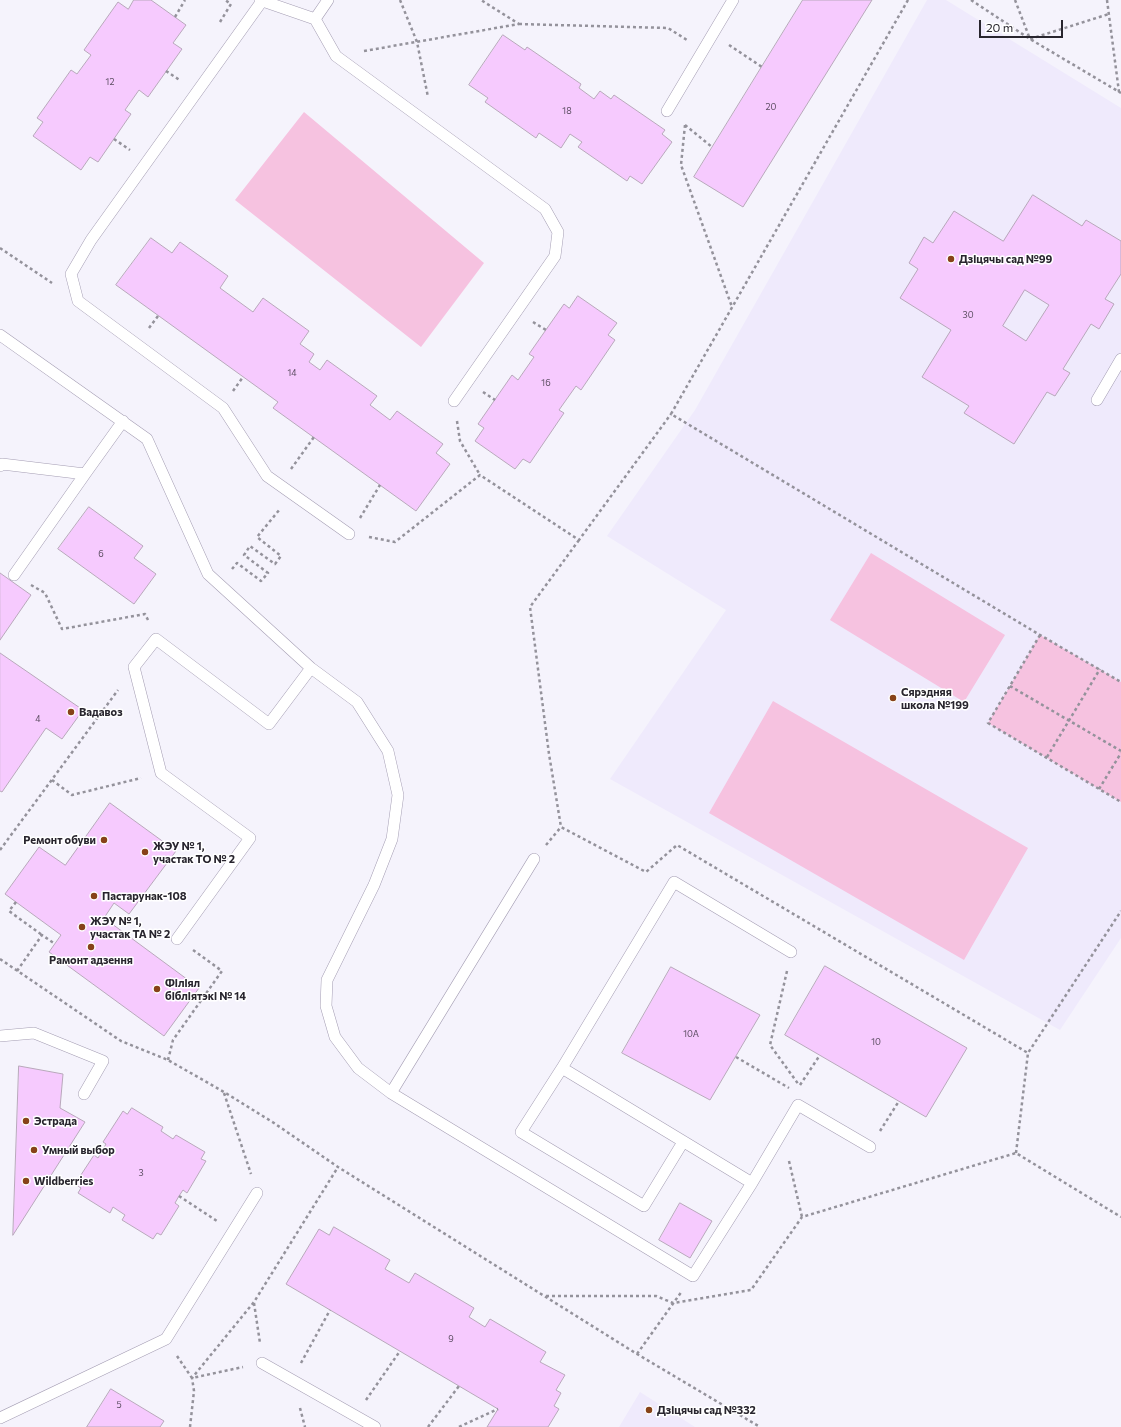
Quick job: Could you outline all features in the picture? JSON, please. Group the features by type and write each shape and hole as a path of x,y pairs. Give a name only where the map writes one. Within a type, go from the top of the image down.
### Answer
{"lane":[{"path":"349,534 266,476 223,408 78,301 71,274 91,240 261,0 315,19 336,56 545,209 558,232 555,256 454,401"},
{"path":"315,19 328,0"},
{"path":"667,110 733,0"},
{"path":"0,335 147,439 208,574 311,668 357,702 388,751 398,796 392,839 374,885 326,980 326,1006 335,1037 358,1068 391,1094 693,1276 752,1183 783,1131 799,1099 870,1147"},
{"path":"1097,400 1121,359"},
{"path":"14,575 123,421"},
{"path":"0,466 2,464 85,474"},
{"path":"176,939 250,838 161,773 134,667 156,639 269,724 311,668"},
{"path":"391,1094 534,859"},
{"path":"683,1142 644,1206 521,1132 562,1068 674,882 791,952"},
{"path":"0,1036 34,1033 103,1061 84,1094"},
{"path":"562,1068 752,1183"},
{"path":"0,1418 166,1339 257,1193"},
{"path":"262,1363 375,1427"}],"path":[{"path":"175,17 185,0"},
{"path":"400,0 417,42 434,127"},
{"path":"481,0 519,24"},
{"path":"908,0 671,414 530,607 549,754 561,827 646,872 678,845 1028,1053"},
{"path":"971,0 1030,39 1120,92"},
{"path":"1015,0 1030,39"},
{"path":"1107,0 1120,92"},
{"path":"1030,39 1109,14"},
{"path":"336,56 519,24 668,28 703,49"},
{"path":"712,35 762,67"},
{"path":"667,110 712,147"},
{"path":"685,125 681,165 732,308"},
{"path":"0,248 78,301"},
{"path":"671,414 1121,682"},
{"path":"280,486 314,437"},
{"path":"460,441 480,475 579,540"},
{"path":"380,485 349,534 395,542 480,475"},
{"path":"237,563 261,581 268,573 244,555 250,546 275,564 281,556 257,537 292,494"},
{"path":"14,575 45,593 62,629 145,614 156,639"},
{"path":"1040,635 988,723 1121,802"},
{"path":"0,850 134,667"},
{"path":"1046,757 1100,669"},
{"path":"1010,686 1121,752 1099,789"},
{"path":"52,780 72,795 161,773"},
{"path":"16,902 9,911 54,944"},
{"path":"1016,1153 1028,1053 1121,911"},
{"path":"17,971 42,935"},
{"path":"168,1060 173,1040 222,971 176,939"},
{"path":"791,952 770,1045 799,1086"},
{"path":"0,959 121,1042 168,1060 224,1092 274,1123 338,1167 637,1354 760,1427"},
{"path":"799,1099 799,1086 820,1055"},
{"path":"736,1057 799,1099"},
{"path":"224,1092 257,1193"},
{"path":"870,1147 899,1101"},
{"path":"783,1131 802,1217"},
{"path":"545,1296 656,1296 674,1303 751,1290 802,1217 1016,1153 1121,1216"},
{"path":"192,1378 254,1302 338,1167"},
{"path":"179,1196 233,1231"},
{"path":"192,1378 262,1363 254,1302"},
{"path":"637,1354 674,1303"},
{"path":"291,1379 330,1310"},
{"path":"356,1416 400,1351"},
{"path":"176,1354 192,1378 194,1391 190,1427"},
{"path":"428,1427 459,1386"},
{"path":"459,1427 498,1409"}],"shaded area":[{"path":"927,0 946,0 1121,108 1121,938 1060,1030 610,779 726,610 607,536 695,410"},
{"path":"304,112 484,263 421,347 235,200"},
{"path":"871,553 1005,635 964,702 830,620"},
{"path":"1040,635 1121,682 1121,802 988,723"},
{"path":"773,701 1028,848 964,960 709,813"},
{"name":"Дзіцячы сад №332","path":"640,1392 695,1427 619,1427"}],"building":[{"path":"134,0 151,0 186,25 173,43 182,49 148,97 139,90 125,110 131,114 98,162 90,157 81,170 33,136 43,122 37,118 71,70 77,74 91,55 84,50 118,2 128,9"},
{"path":"803,0 872,0 743,207 694,177"},
{"path":"503,35 525,50 527,47 581,84 579,88 594,99 600,91 611,99 614,95 665,130 662,134 672,142 642,184 630,176 627,181 578,147 582,142 570,134 561,148 539,133 536,138 485,102 488,98 469,85"},
{"path":"1033,195 1082,226 1086,220 1121,241 1121,274 1105,299 1114,304 1099,329 1091,324 1063,369 1070,373 1055,396 1047,392 1014,444 964,413 969,406 922,377 951,330 900,298 918,269 909,263 924,237 933,243 954,211 1003,241","holes":["1025,290 1049,305 1026,341 1003,326"]},
{"path":"151,238 172,253 180,242 228,276 220,288 253,312 263,298 309,331 300,344 314,354 309,362 320,370 327,360 377,396 370,405 390,420 397,411 443,444 436,453 450,464 416,511 273,408 278,402 116,285"},
{"path":"578,296 617,323 608,335 615,340 581,390 576,386 559,410 564,413 530,463 523,459 515,469 475,441 484,428 478,424 512,375 518,380 534,357 529,354 564,304 569,308"},
{"path":"89,507 143,546 134,558 156,574 134,604 58,549"},
{"path":"0,573 31,595 0,640"},
{"path":"0,653 83,710 62,739 46,728 2,792 0,791"},
{"name":"ЖЭУ № 1, участак ТА № 2","path":"110,803 176,851 129,914 114,903 104,918 199,988 164,1036 49,952 61,935 5,894 39,847 65,865"},
{"path":"825,966 967,1048 926,1117 785,1035"},
{"path":"671,967 760,1015 710,1100 622,1053"},
{"path":"19,1066 63,1074 60,1108 85,1122 13,1235"},
{"path":"132,1108 163,1127 161,1131 173,1139 176,1135 205,1152 201,1159 206,1161 187,1193 183,1190 175,1203 179,1206 161,1235 157,1233 153,1239 122,1220 125,1215 113,1207 110,1213 78,1193 81,1188 75,1184 94,1155 98,1158 106,1144 103,1142 123,1111 127,1114"},
{"path":"680,1203 712,1221 690,1258 659,1240"},
{"path":"334,1227 390,1260 385,1269 409,1283 415,1273 474,1308 469,1317 485,1327 490,1319 546,1352 540,1362 565,1375 556,1390 561,1393 554,1406 559,1409 548,1427 487,1427 498,1409 286,1284 319,1229 329,1235"},
{"path":"111,1389 164,1421 160,1427 87,1427"}],"place":[{"name":"Дзіцячы сад №99","path":"951,259"},
{"name":"Сярэдняя школа №199","path":"893,698"},
{"name":"Вадавоз","path":"71,712"},
{"name":"Ремонт обуви","path":"104,840"},
{"name":"ЖЭУ № 1, участак ТО № 2","path":"145,852"},
{"name":"Пастарунак-108","path":"94,896"},
{"name":"ЖЭУ № 1, участак ТА № 2","path":"82,927"},
{"name":"Рамонт адзення","path":"91,947"},
{"name":"Філіял бібліятэкі № 14","path":"157,989"},
{"name":"Эстрада","path":"26,1121"},
{"name":"Умный выбор","path":"34,1150"},
{"name":"Wildberries","path":"26,1181"},
{"name":"Дзіцячы сад №332","path":"649,1410"}]}
